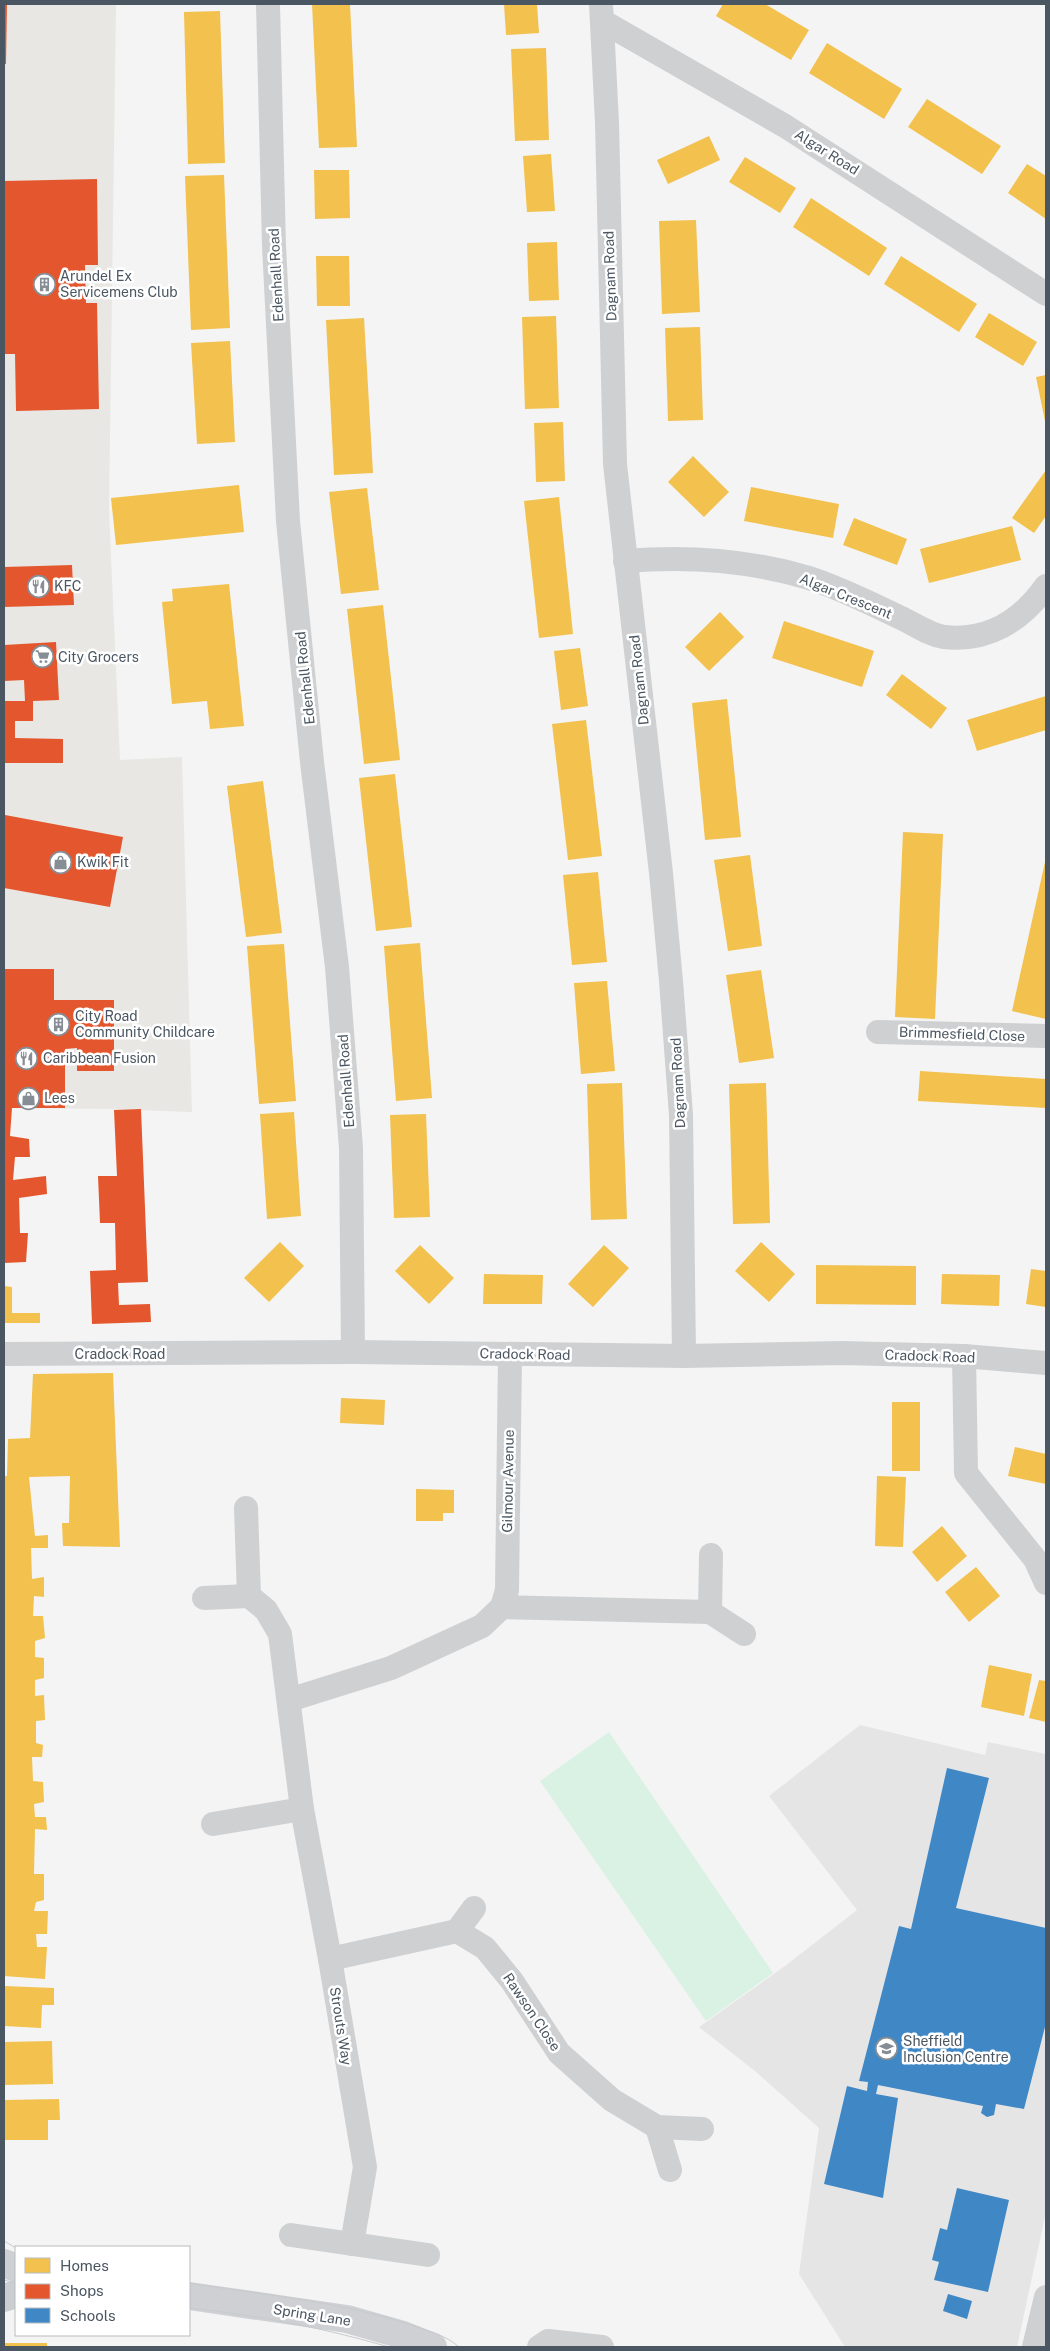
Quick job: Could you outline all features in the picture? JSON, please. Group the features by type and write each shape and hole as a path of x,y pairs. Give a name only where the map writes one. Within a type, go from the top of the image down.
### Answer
{"street":[{"name":"Edenhall Road","path":"268,4 274,246 288,521 312,762 338,977 351,1148 353,1352"},
{"name":"Algar Road","path":"602,12 785,126 1046,294"},
{"name":"Dagnam Road","path":"602,12 607,124 616,464 625,561 661,873 672,991 681,1115 684,1356"},
{"name":"Algar Crescent","path":"625,561 690,558 750,564 809,578 870,602 942,637 972,636 997,629 1024,613 1046,586"},
{"name":"Brimmesfield Close","path":"878,1032 1046,1036"},
{"name":"Cradock Road","path":"4,1354 353,1352 684,1356 842,1353 964,1356 1046,1363"},
{"name":"Gilmour Avenue","path":"502,1607 507,1590 510,1354"},
{"path":"964,1356 966,1473 1041,1554 1046,1583"},
{"path":"204,1598 249,1596 246,1508"},
{"path":"710,1612 711,1556"},
{"name":"Strouts Way","path":"249,1596 266,1610 280,1634 302,1809 330,1959 365,2168 352,2244"},
{"path":"289,1700 391,1668 482,1626 502,1607 710,1612 744,1634"},
{"path":"213,1824 302,1809"},
{"path":"330,1959 457,1931 474,1908"},
{"name":"Rawson Close","path":"457,1931 486,1948 512,1981 559,2053 612,2100 657,2127 702,2128"},
{"path":"657,2127 670,2170"},
{"path":"291,2234 428,2254"},
{"name":"Spring Lane","path":"190,2296 347,2319 403,2334 433,2347"},
{"path":"1034,2347 1046,2297"},
{"path":"539,2347 548,2341 602,2347"}],"shaded area":[{"path":"4,4 116,4 109,511 120,760 182,757 192,1112 4,1108"},
{"name":"Sheffield Inclusion Centre","path":"860,1725 985,1755 988,1742 1046,1754 1046,2212 1017,2347 845,2347 799,2274 819,2128 755,2071 699,2027 785,1966 857,1910 769,1796"}],"green space":[{"path":"609,1732 773,1973 706,2021 540,1781"}],"building: Homes":[{"path":"312,4 350,4 357,147 319,148"},
{"path":"504,4 537,4 539,33 506,35"},
{"path":"723,4 765,4 809,30 791,60 716,16"},
{"path":"220,11 225,163 188,164 184,12"},
{"path":"827,43 902,89 884,119 809,73"},
{"path":"546,48 549,140 515,141 511,49"},
{"path":"927,99 1001,146 982,174 908,127"},
{"path":"709,136 720,160 668,184 657,160"},
{"path":"551,154 555,211 527,212 523,156"},
{"path":"745,157 796,188 780,213 729,182"},
{"path":"1027,164 1046,176 1046,219 1008,193"},
{"path":"314,170 349,170 350,218 315,219"},
{"path":"224,175 230,328 191,330 185,176"},
{"path":"811,198 887,248 869,276 793,227"},
{"path":"696,220 700,312 662,314 659,221"},
{"path":"557,242 559,300 529,301 527,243"},
{"path":"316,256 349,256 350,306 317,306"},
{"path":"901,256 977,304 959,332 884,284"},
{"path":"989,313 1037,342 1023,366 975,337"},
{"path":"556,316 559,408 525,409 522,317"},
{"path":"364,318 373,473 334,475 326,320"},
{"path":"700,327 703,420 668,421 665,328"},
{"path":"230,341 235,442 197,444 191,343"},
{"path":"1046,375 1046,421 1045,421 1036,377"},
{"path":"563,422 565,481 536,482 534,423"},
{"path":"693,456 729,492 704,517 668,482"},
{"path":"1046,470 1046,516 1034,533 1012,518"},
{"path":"239,485 244,532 116,545 111,498"},
{"path":"751,487 839,504 833,538 744,521"},
{"path":"367,488 379,590 341,594 329,492"},
{"path":"559,497 573,634 539,638 524,501"},
{"path":"854,518 907,539 897,565 843,545"},
{"path":"1012,526 1021,560 929,583 920,549"},
{"path":"229,584 244,726 210,729 207,701 172,704 162,602 173,601 172,589"},
{"path":"383,605 400,760 364,764 347,609"},
{"path":"720,612 744,637 709,671 685,647"},
{"path":"784,621 874,651 862,687 772,658"},
{"path":"580,648 588,706 561,710 554,651"},
{"path":"902,674 947,708 931,729 886,695"},
{"path":"1046,696 1046,730 977,751 967,720"},
{"path":"727,699 741,837 705,840 692,703"},
{"path":"586,720 602,856 568,860 552,724"},
{"path":"395,774 412,927 376,931 359,778"},
{"path":"263,781 282,933 246,937 227,786"},
{"path":"903,832 943,834 935,1019 895,1017"},
{"path":"750,855 762,946 728,951 714,860"},
{"path":"1046,862 1046,1019 1012,1011"},
{"path":"598,872 607,962 572,965 563,875"},
{"path":"420,943 432,1098 396,1101 384,946"},
{"path":"284,944 296,1101 259,1104 247,946"},
{"path":"761,970 774,1058 739,1063 726,975"},
{"path":"607,981 615,1071 581,1074 574,983"},
{"path":"920,1071 1046,1079 1046,1108 918,1101"},
{"path":"622,1083 627,1219 591,1220 587,1084"},
{"path":"766,1083 770,1223 733,1224 729,1084"},
{"path":"294,1112 301,1216 267,1219 260,1114"},
{"path":"426,1114 430,1217 394,1218 390,1115"},
{"path":"280,1242 304,1266 269,1302 244,1278"},
{"path":"761,1242 795,1274 769,1302 735,1271"},
{"path":"420,1245 454,1278 429,1304 395,1271"},
{"path":"604,1245 629,1268 593,1307 568,1284"},
{"path":"816,1265 916,1266 916,1305 816,1304"},
{"path":"1031,1269 1046,1271 1046,1307 1026,1304"},
{"path":"484,1274 543,1275 542,1304 483,1304"},
{"path":"942,1274 1000,1275 999,1306 941,1304"},
{"path":"4,1286 12,1287 12,1313 40,1313 40,1323 4,1323"},
{"path":"113,1373 120,1547 63,1546 62,1523 69,1523 70,1476 29,1477 35,1536 48,1535 48,1548 31,1548 32,1579 44,1577 44,1597 34,1596 33,1616 43,1616 45,1638 35,1641 35,1657 44,1658 44,1678 35,1680 35,1696 44,1695 45,1720 36,1721 36,1743 43,1745 42,1757 32,1757 33,1781 43,1782 44,1802 34,1804 35,1817 46,1817 47,1830 35,1829 34,1874 44,1874 44,1900 36,1902 34,1911 48,1911 47,1934 36,1934 37,1947 47,1947 45,1979 4,1976 4,1476 7,1476 8,1439 30,1438 33,1374"},
{"path":"341,1398 385,1400 384,1425 340,1423"},
{"path":"892,1402 920,1402 920,1471 892,1471"},
{"path":"1015,1447 1046,1454 1046,1484 1008,1476"},
{"path":"877,1476 906,1477 903,1547 875,1546"},
{"path":"416,1489 454,1490 454,1513 443,1513 443,1521 416,1521"},
{"path":"942,1526 967,1556 937,1582 912,1552"},
{"path":"976,1567 1000,1596 969,1622 945,1592"},
{"path":"989,1665 1032,1674 1024,1716 981,1707"},
{"path":"1039,1680 1046,1681 1046,1722 1029,1718"},
{"path":"4,1986 54,1988 54,2005 42,2005 41,2028 4,2026"},
{"path":"52,2041 53,2084 4,2085 4,2042"},
{"path":"59,2099 60,2120 48,2120 48,2140 4,2140 4,2100"},
{"path":"4,2343 47,2343 47,2347 4,2347"}],"building: Shops":[{"path":"4,4 7,4 6,64 4,64"},
{"name":"Arundel Ex Servicemens Club","path":"97,179 98,265 85,265 86,303 97,303 99,409 16,411 15,354 4,354 4,181"},
{"name":"KFC","path":"72,565 74,605 4,607 4,567"},
{"path":"56,642 59,700 33,701 33,721 15,721 15,738 63,739 63,763 4,763 4,701 25,701 24,680 4,681 4,645"},
{"name":"Kwik Fit","path":"5,815 123,837 110,907 4,888"},
{"path":"4,969 54,969 54,1000 114,1000 114,1071 77,1071 77,1048 65,1049 65,1108 12,1108 10,1136 29,1139 30,1157 15,1157 13,1180 46,1176 47,1194 19,1198 20,1233 28,1233 26,1262 4,1263"},
{"path":"141,1109 148,1282 118,1283 119,1305 150,1304 151,1322 92,1324 90,1271 116,1270 115,1223 100,1223 98,1176 117,1176 114,1110"}],"building: Schools":[{"path":"947,1768 989,1778 956,1908 1046,1928 1046,2023 1024,2109 996,2104 994,2115 987,2117 981,2113 983,2106 878,2085 876,2094 898,2098 883,2198 824,2184 847,2086 867,2091 868,2082 859,2081 899,1926 911,1929"},
{"path":"957,2188 1009,2200 988,2292 934,2280 939,2262 932,2260 940,2228 947,2230"},
{"path":"948,2294 972,2301 967,2319 943,2311"}],"tram line":[{"path":"4,2241 15,2247"},
{"path":"4,2280 15,2283"},
{"path":"190,2283 329,2304 356,2310 430,2331 443,2336 459,2347"},
{"path":"190,2308 240,2314 290,2323 389,2347"}],"place":[{"name":"Arundel Ex Servicemens Club","path":"44,284"},
{"name":"KFC","path":"38,586"},
{"name":"City Grocers","path":"42,657"},
{"name":"Kwik Fit","path":"61,862"},
{"name":"City Road Community Childcare","path":"59,1024"},
{"name":"Caribbean Fusion","path":"27,1058"},
{"name":"Lees","path":"28,1098"},
{"name":"Sheffield Inclusion Centre","path":"887,2049"}]}
